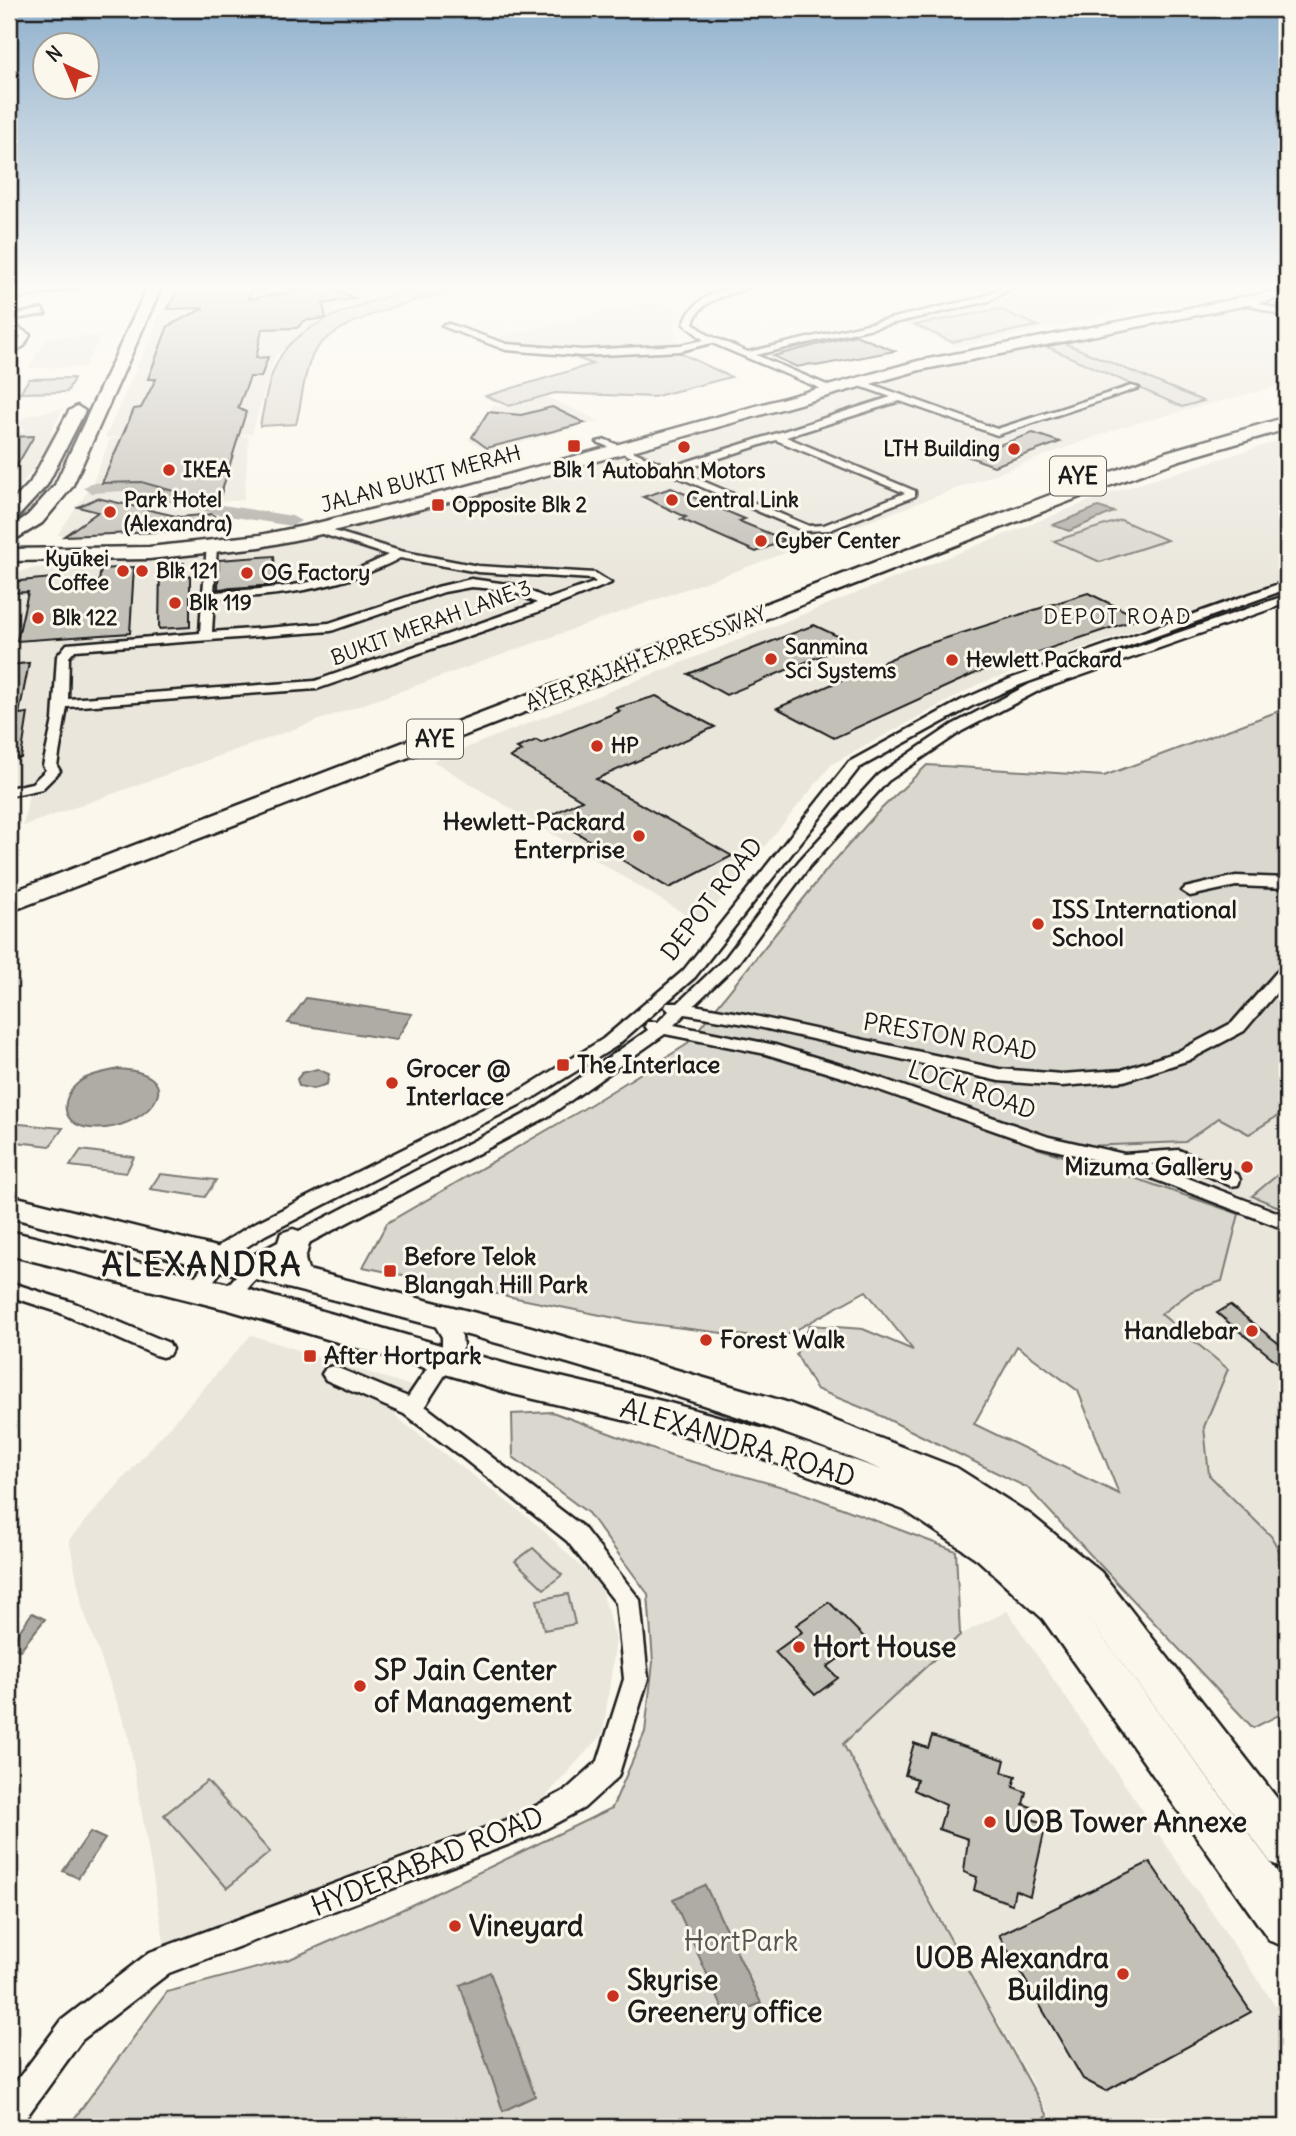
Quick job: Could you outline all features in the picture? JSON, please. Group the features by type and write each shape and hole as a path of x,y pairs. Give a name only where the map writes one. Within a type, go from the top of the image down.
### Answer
{"highway":[{"name":"AYER RAJAH EXPRESSWAY","path":"9,884 1077,476 1231,426 1287,412"},
{"name":"AYER RAJAH EXPRESSWAY","path":"9,903 1099,483 1172,456 1287,422"}],"main road":[{"path":"67,550 37,542 30,537 29,529 61,489 78,460 109,386"},
{"name":"JALAN BUKIT MERAH","path":"610,446 676,423 830,386"},
{"name":"JALAN BUKIT MERAH","path":"9,545 131,554 205,548 317,529 610,446 710,424 833,386"},
{"path":"9,515 31,494 58,451 86,390"},
{"path":"676,423 696,420 710,424"},
{"path":"31,494 44,495 61,489"},
{"name":"JALAN BUKIT MERAH","path":"9,555 196,541 414,500"},
{"path":"9,537 36,519"},
{"path":"9,564 67,550"},
{"name":"ALEXANDRA ROAD","path":"9,1206 219,1261 292,1276 531,1340 786,1416 944,1479 1017,1526 1087,1584 1287,1847"},
{"path":"292,1276 288,1259 293,1241"},
{"name":"ALEXANDRA ROAD","path":"9,1243 213,1293 513,1380 666,1416 771,1446 918,1499 990,1547 1057,1607 1287,1924"},
{"path":"513,1380 502,1370 500,1360 505,1351 531,1340"}],"street":[{"path":"867,386 997,432 1134,388"},
{"path":"672,470 899,398"},
{"path":"610,446 672,470 801,527 815,530 837,524 911,493 777,437"},
{"path":"317,529 398,554 478,569 595,576 605,581 601,585 548,604"},
{"path":"203,637 205,548"},
{"path":"206,596 298,590 371,568 398,554"},
{"name":"BUKIT MERAH LANE 3","path":"50,766 62,703 62,656 71,647 331,627 441,589 471,583 511,587 548,604"},
{"name":"DEPOT ROAD","path":"213,1293 219,1261 227,1250 258,1230 527,1094 609,1043 636,1021 689,974 854,765 968,703 1015,682 1287,585"},
{"name":"DEPOT ROAD","path":"213,1293 293,1241 541,1113 661,1028 732,960 833,829 883,778 957,728 1035,688 1287,599"},
{"name":"BUKIT MERAH LANE 3","path":"62,703 317,685 548,604"},
{"path":"9,786 30,780 50,766 53,771 45,782 9,792"},
{"path":"1190,891 1236,881 1287,883"},
{"name":"PRESTON ROAD","path":"656,1003 745,1019 999,1075 1062,1080 1124,1075 1183,1056 1238,1027 1287,970"},
{"name":"LOCK ROAD","path":"636,1021 769,1049 1045,1142 1122,1160 1287,1223"},
{"path":"1122,1160 1179,1156 1231,1180"},
{"path":"9,1289 65,1307 162,1349"},
{"path":"412,1408 453,1347 452,1336 439,1315"},
{"name":"HYDERABAD ROAD","path":"9,2115 72,2030 160,1962 525,1826 575,1799 610,1768 636,1679 628,1600 575,1534 412,1408 333,1374"}],"shaded area":[{"path":"128,386 266,386 252,434 105,438"},
{"path":"869,386 1281,386 1122,427 747,567 23,826 31,783 9,785 9,575 34,568 196,556 284,545 549,475"},
{"path":"547,397 600,421 490,451 468,440 493,406 510,407"},
{"path":"63,408 51,433 56,434 9,504 9,432 25,432 18,423 27,416"},
{"name":"IKEA","path":"249,436 244,500 205,503 139,484 92,484 110,439"},
{"path":"1287,438 1287,579 981,683 832,764 701,924 433,761 1107,494"},
{"path":"88,491 143,493 222,514 221,530 57,535"},
{"path":"1098,507 1114,512 1069,531 1053,525"},
{"path":"306,998 412,1014 396,1040 288,1023"},
{"path":"119,1069 142,1074 155,1082 158,1092 154,1103 143,1114 110,1127 90,1128 72,1121 68,1116 66,1101 74,1087 91,1076"},
{"path":"317,1069 329,1074 327,1084 313,1089 299,1086 297,1079 302,1073"},
{"path":"1284,1112 1287,1113 1287,1565 1271,1536 1209,1475 1204,1427 1228,1369 1161,1314 1192,1291 1222,1281 1238,1214 1111,1170 1034,1148 1184,1142 1219,1117 1249,1134"},
{"name":"SP Jain Center of Management","path":"251,1335 417,1388 395,1416 539,1526 600,1585 616,1639 603,1733 530,1814 165,1947 128,1733 83,1609 69,1540"},
{"path":"1007,1611 1287,2023 1287,2127 1057,2127 843,1744 960,1635"},
{"path":"32,1613 45,1619 20,1650 9,1646"},
{"path":"90,1832 105,1839 78,1878 63,1871"},
{"path":"705,1885 761,2003 727,2018 673,1899"},
{"path":"490,1972 535,2096 503,2111 460,1985"}],"green space":[{"path":"25,386 70,386 67,392 20,393"},
{"path":"269,386 304,386 296,424 260,426"},
{"path":"521,386 697,386 653,397 555,393 509,406 486,396"},
{"path":"1134,386 1166,386 1203,401 1182,407"},
{"path":"1121,520 1167,540 1100,562 1054,541"},
{"path":"1287,708 1287,1113 1284,1112 1249,1134 1219,1118 1185,1142 1036,1148 1111,1170 1239,1214 1222,1281 1192,1291 1161,1314 1228,1369 1204,1427 1209,1475 1271,1536 1287,1565 1287,1711 1253,1728 1028,1488 875,1413 816,1389 796,1354 810,1325 863,1329 913,1350 866,1291 778,1340 635,1322 363,1267 387,1223 580,1111 686,1045 829,867 876,814 927,765 1104,776","holes":["1017,1346 1078,1391 1119,1494 974,1424"]},
{"path":"9,1123 63,1128 50,1146 9,1141"},
{"path":"81,1150 134,1157 126,1173 70,1166"},
{"path":"1287,1167 1287,1207 1284,1209 1252,1196"},
{"path":"160,1174 216,1180 205,1197 150,1189"},
{"name":"HortPark","path":"552,1412 671,1456 797,1491 956,1551 960,1635 843,1744 1048,2116 1029,2127 68,2127 167,1992 290,1959 399,1911 612,1808 645,1732 653,1662 648,1594 588,1513 513,1457 512,1414"},
{"path":"533,1548 562,1575 544,1589 515,1561"},
{"path":"568,1594 575,1624 544,1630 537,1600"},
{"path":"207,1781 270,1852 227,1888 164,1815"}],"building":[{"path":"153,386 247,386 238,408 246,412 219,500 206,500 141,482 102,483 134,409 141,408"},
{"path":"552,407 585,423 487,448 472,437 488,412 521,415"},
{"name":"LTH Building","path":"1033,433 1060,442 994,466 967,456"},
{"path":"34,436 9,479 9,437"},
{"path":"671,488 745,519 739,521 785,540 756,552 681,519 686,517 643,497"},
{"path":"97,498 180,517 212,514 222,524 202,530 64,536 98,512 78,507"},
{"name":"OG Factory","path":"274,556 276,585 218,589 219,560"},
{"name":"Blk 119","path":"184,563 183,576 190,576 190,627 159,629 160,565"},
{"path":"134,567 130,633 17,641 28,592 9,593 9,582 52,578 50,591 98,587 101,569"},
{"name":"Hewlett Packard","path":"1088,593 1140,618 976,673 834,738 777,708 918,647"},
{"name":"Sanmina Sci Systems","path":"814,625 852,643 726,695 688,674"},
{"path":"29,663 19,714 28,713 21,758 9,759 9,665"},
{"path":"656,696 715,727 596,779 732,856 669,888 549,816 582,800 510,757 522,751 517,748 536,740 541,743 620,711 616,708"},
{"name":"Handlebar","path":"1230,1305 1287,1350 1287,1370 1217,1313"},
{"name":"Hort House","path":"829,1602 866,1639 827,1667 838,1678 815,1695 775,1652 802,1632 796,1625"},
{"name":"UOB Tower Annexe","path":"932,1736 1005,1760 1002,1772 1016,1776 1013,1787 1026,1792 1023,1804 1034,1808 1032,1819 1046,1824 1030,1896 1015,1890 1012,1904 974,1890 977,1877 964,1872 968,1839 939,1829 946,1805 914,1790 917,1779 905,1775 914,1743 928,1748"},
{"name":"UOB Alexandra Building","path":"1150,1862 1251,2012 1106,2091 1083,2079 999,1935"}],"waterway":[{"path":"91,488 127,486 160,492 181,501 216,509 292,521"}],"place":[{"name":"Blk 1","path":"574,446"},
{"name":"Autobahn Motors","path":"684,447"},
{"name":"LTH Building","path":"1014,449"},
{"name":"IKEA","path":"169,470"},
{"name":"Central Link","path":"672,500"},
{"name":"Opposite Blk 2","path":"438,505"},
{"name":"Park Hotel (Alexandra)","path":"110,512"},
{"name":"Cyber Center","path":"761,541"},
{"name":"Kyūkei Coffee","path":"123,571"},
{"name":"Blk 121","path":"142,571"},
{"name":"OG Factory","path":"247,573"},
{"name":"Blk 119","path":"175,603"},
{"name":"Blk 122","path":"38,618"},
{"name":"Sanmina Sci Systems","path":"771,659"},
{"name":"Hewlett Packard","path":"952,660"},
{"name":"HP","path":"597,746"},
{"name":"Hewlett-Packard Enterprise","path":"639,836"},
{"name":"ISS International School","path":"1038,924"},
{"name":"The Interlace","path":"563,1065"},
{"name":"Grocer @ Interlace","path":"392,1083"},
{"name":"Mizuma Gallery","path":"1247,1167"},
{"name":"Before Telok Blangah Hill Park","path":"390,1271"},
{"name":"Handlebar","path":"1252,1331"},
{"name":"Forest Walk","path":"706,1340"},
{"name":"After Hortpark","path":"310,1356"},
{"name":"Hort House","path":"799,1647"},
{"name":"SP Jain Center of Management","path":"360,1686"},
{"name":"UOB Tower Annexe","path":"990,1822"},
{"name":"Vineyard","path":"455,1926"},
{"name":"UOB Alexandra Building","path":"1123,1974"},
{"name":"Skyrise Greenery office","path":"613,1996"}],"district":[{"name":"DEPOT ROAD","path":"1118,617"},
{"name":"ALEXANDRA","path":"202,1265"}]}
